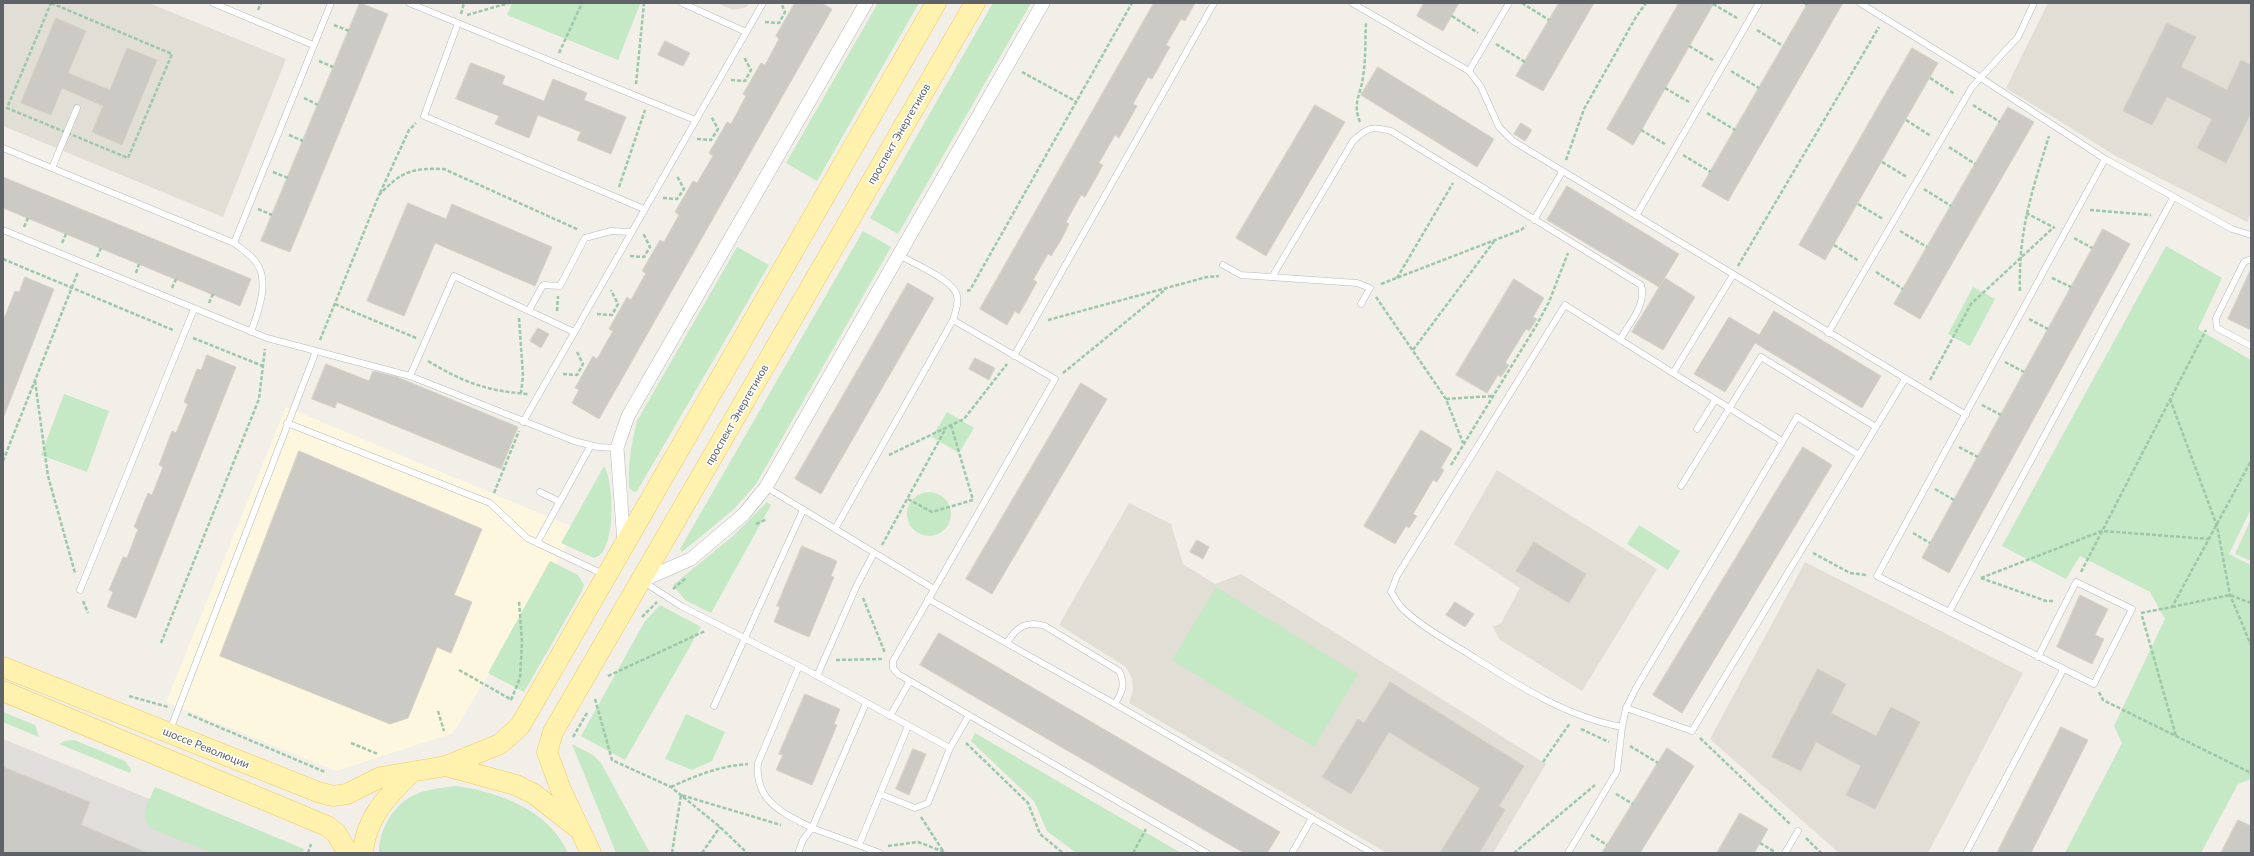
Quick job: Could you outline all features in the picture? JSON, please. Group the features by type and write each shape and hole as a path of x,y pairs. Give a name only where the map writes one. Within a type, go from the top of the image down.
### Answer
{"main road":[{"path":"446,766 500,744 520,726 936,3"},
{"name":"проспект Энергетиков","path":"582,832 561,790 547,752 553,732 975,3"},
{"name":"шоссе Революции","path":"3,667 318,792 333,796 348,794 381,777 446,766 516,785 534,794 582,832 591,853"},
{"path":"3,691 321,823 336,833 348,853"},
{"path":"363,853 367,829 376,812 390,793 411,773"}],"street":[{"path":"624,544 618,448 628,416 866,3"},
{"path":"641,580 691,559 744,514 766,487 1044,3"}],"lane":[{"path":"213,3 313,45"},
{"path":"234,243 331,3"},
{"path":"409,3 695,120"},
{"path":"682,3 746,32"},
{"path":"523,422 763,3"},
{"path":"1014,356 1214,3"},
{"path":"1352,3 1469,71 1481,87 1499,127 1513,141 1828,333 1966,415"},
{"path":"1469,71 1509,3"},
{"path":"1636,216 1759,3"},
{"path":"1860,3 1981,78 2105,159 2173,198 2232,229 2251,235"},
{"path":"1828,333 1972,87 2018,37 2034,3"},
{"path":"458,23 424,116 644,209"},
{"path":"52,168 77,108"},
{"path":"1272,277 1353,141 1363,131 1375,127 1391,131 1572,244 1641,285 1644,295 1642,303 1620,340"},
{"path":"3,148 234,243 256,261 263,283 261,304 251,332"},
{"path":"2038,657 2076,582 2132,609 2094,684 2063,670 1877,576 2105,159"},
{"path":"1534,220 1562,172"},
{"path":"1949,612 2173,198"},
{"path":"3,239 4,231 267,338 410,376 574,441 591,445 618,448"},
{"path":"529,310 543,286 560,286 585,238 611,232 631,232"},
{"path":"835,529 953,320 957,307 958,296 950,284 900,255"},
{"path":"2251,259 2244,262 2216,318 2217,328 2251,346"},
{"path":"1224,265 1241,275 1357,283 1370,288 1361,304"},
{"path":"1673,373 1733,275"},
{"path":"410,376 454,276 574,332"},
{"path":"1622,728 1605,724 1574,713 1529,691 1441,637 1402,607 1391,592 1397,576 1565,305 1782,441"},
{"path":"80,590 194,309"},
{"path":"953,320 1055,380 893,661 894,668 898,674 1207,853"},
{"path":"169,733 316,350"},
{"path":"1681,486 1761,357 1876,427"},
{"path":"1626,708 1692,731 1905,379"},
{"path":"1697,429 1715,400"},
{"path":"1568,853 1617,771 1626,708 1797,417 1859,455"},
{"path":"287,423 490,503 526,538 606,576"},
{"path":"537,543 591,445"},
{"path":"766,487 934,588"},
{"path":"540,492 560,502"},
{"path":"714,706 803,510"},
{"path":"818,676 857,585 874,553"},
{"path":"641,580 665,596 818,676 950,748"},
{"path":"928,599 1115,704 1372,853"},
{"path":"1007,643 1013,632 1020,626 1036,624 1045,626 1120,671 1124,680 1123,689 1115,704"},
{"path":"799,666 758,764 757,777 762,790 772,804 788,816 812,828 880,853"},
{"path":"1966,853 2063,670"},
{"path":"890,716 910,681"},
{"path":"798,853 803,840 812,828 866,702"},
{"path":"880,794 915,808 928,803 950,748 969,715"},
{"path":"859,845 908,726"},
{"path":"1292,853 1312,818"},
{"path":"1785,853 1798,831"}],"path":[{"path":"51,3 172,54 128,158 67,133 7,108 51,3"},
{"path":"464,3 460,17 509,3"},
{"path":"555,62 582,3"},
{"path":"635,95 644,3"},
{"path":"752,21 779,23 785,12 781,3"},
{"path":"958,296 970,290 1132,3"},
{"path":"1522,3 1549,20"},
{"path":"1562,172 1584,108 1636,17 1646,3"},
{"path":"1363,131 1356,113 1356,101 1363,78 1366,21 1369,13"},
{"path":"1733,275 1884,18"},
{"path":"324,20 349,31"},
{"path":"719,78 745,81 751,70 738,46"},
{"path":"1022,72 1077,102"},
{"path":"616,197 648,100"},
{"path":"685,138 711,140 718,129 704,104"},
{"path":"316,350 379,195 409,130 424,116"},
{"path":"2048,329 2020,314 2019,260 2026,213 2052,124"},
{"path":"651,197 677,199 684,189 670,164"},
{"path":"379,195 396,178 420,168 444,169 592,236"},
{"path":"1397,278 1459,174"},
{"path":"1924,390 1971,304 2069,213 2078,209 2163,216"},
{"path":"2026,213 2092,248"},
{"path":"1534,220 1521,230 1370,288 1446,399 1464,444 1549,302 1572,244"},
{"path":"618,255 644,257 650,246 637,222"},
{"path":"1413,350 1495,240"},
{"path":"3,259 263,366"},
{"path":"3,461 82,263"},
{"path":"2043,273 2071,288"},
{"path":"1032,324 1208,277 1241,275"},
{"path":"585,313 612,315 618,304 604,279"},
{"path":"555,323 560,286"},
{"path":"1055,380 1167,288"},
{"path":"335,304 425,341"},
{"path":"518,305 522,363 521,393"},
{"path":"2076,582 2203,334 2216,318"},
{"path":"161,643 259,399 267,338"},
{"path":"551,373 577,375 584,364 570,339"},
{"path":"419,356 472,384 487,389 538,394"},
{"path":"872,464 964,420 1014,356"},
{"path":"1997,358 2024,372"},
{"path":"35,381 48,476 80,590"},
{"path":"1446,399 1492,396"},
{"path":"2170,399 2217,526 2230,595 2251,644"},
{"path":"1974,400 2001,415"},
{"path":"490,503 498,490 523,422"},
{"path":"951,425 977,513"},
{"path":"874,553 886,541 946,428"},
{"path":"1951,442 1978,457"},
{"path":"2172,607 2251,461"},
{"path":"1927,485 1954,500"},
{"path":"908,500 932,512 973,500"},
{"path":"1903,528 1930,543"},
{"path":"1967,580 1981,578 2102,531 2209,539"},
{"path":"1803,548 1850,573 1877,576"},
{"path":"1981,578 2046,601 2066,601"},
{"path":"824,660 888,659 857,585"},
{"path":"2132,609 2141,613 2230,595 2251,603"},
{"path":"641,619 665,596"},
{"path":"511,700 520,678 522,642 519,601"},
{"path":"2141,613 2176,736"},
{"path":"608,676 705,630"},
{"path":"459,670 517,704"},
{"path":"605,682 612,670"},
{"path":"2094,684 2104,700 2251,773"},
{"path":"591,705 598,693"},
{"path":"595,699 612,760 671,787 720,827 747,853"},
{"path":"178,710 326,772"},
{"path":"438,711 444,731"},
{"path":"574,737 588,712"},
{"path":"1542,762 1570,723 1574,713"},
{"path":"1570,723 1614,745 1631,747 1658,763"},
{"path":"1692,731 1821,853"},
{"path":"958,735 1028,803 1040,834 1063,853"},
{"path":"351,743 378,754"},
{"path":"671,787 706,771 730,765 758,764"},
{"path":"1514,853 1599,781"},
{"path":"1607,788 1633,804"},
{"path":"681,795 785,826"},
{"path":"672,853 681,795"},
{"path":"915,808 943,852"},
{"path":"1133,853 1151,820"},
{"path":"702,853 720,827"},
{"path":"1582,829 1607,845"},
{"path":"867,848 918,842 947,853"},
{"path":"1760,843 1777,853"},
{"path":"308,853 311,844"}],"shaded area":[{"path":"3,3 149,3 286,59 223,217 3,126"},
{"path":"716,3 749,3 747,7 734,10"},
{"path":"2048,3 2251,3 2251,214 2247,222 2116,156 2006,88"},
{"path":"286,407 577,529 453,733 336,771 166,702"},
{"path":"1497,470 1657,569 1582,691 1499,639 1493,627 1501,623 1520,588 1454,544"},
{"path":"1129,503 1171,524 1183,564 1215,584 1241,574 1546,764 1493,853 1387,853 1129,703 1133,690 1132,678 1126,667 1059,625"},
{"path":"1805,562 2023,673 1928,853 1839,853 1710,739"},
{"path":"3,739 282,853 3,853"}],"green space":[{"path":"512,3 640,4 618,60 507,15"},
{"path":"878,3 919,3 817,181 786,163"},
{"path":"993,3 1031,3 898,234 870,218"},
{"path":"863,231 891,247 756,484 734,509 682,552 680,549"},
{"path":"2166,246 2222,278 2198,329 2251,360 2251,509 2229,554 2251,565 2251,779 2238,784 2201,853 2065,853 2122,743 2114,726 2165,619 2150,592 2080,556 2066,579 2002,546"},
{"path":"737,247 769,265 637,491 634,492 629,488 629,471 637,421"},
{"path":"1973,287 1995,299 1970,346 1948,334"},
{"path":"64,394 109,411 87,472 41,455"},
{"path":"947,412 974,428 959,453 932,437"},
{"path":"604,466 610,486 610,531 607,544 601,553 594,558 561,543"},
{"path":"925,492 933,492 938,493 945,498 950,505 950,523 945,530 938,535 925,536 917,533 910,526 907,518 907,510 910,502 917,495"},
{"path":"767,502 771,505 711,613 685,600 673,585 733,536"},
{"path":"2251,519 2251,561 2235,554"},
{"path":"1639,525 1680,551 1668,570 1627,544"},
{"path":"550,561 578,575 584,585 524,692 488,673"},
{"path":"1216,587 1358,674 1314,747 1172,660"},
{"path":"660,605 701,627 625,760 581,736 645,621"},
{"path":"3,712 35,725 39,737 3,722"},
{"path":"686,714 725,732 712,761 692,770 665,759"},
{"path":"975,733 1181,853 1075,852 1047,831 1034,801 971,741"},
{"path":"74,740 125,761 131,769 130,773 59,744 64,741"},
{"path":"572,744 593,755 601,763 650,853 616,853"},
{"path":"456,786 505,798 536,814 549,825 568,853 379,853 379,845 384,827 400,805 407,799 424,791"},
{"path":"155,787 304,849 303,853 213,853 152,829 148,824 145,814"}],"building":[{"path":"360,3 388,14 290,252 261,241"},
{"path":"795,3 821,3 832,9 599,419 572,403 579,390 575,388 593,356 597,359 613,331 609,329 627,297 631,300 646,273 642,271 660,240 664,242 679,215 675,212 693,181 697,183 713,156 709,153 727,122 731,124 746,96 743,94 761,63 765,65 779,39 776,36"},
{"path":"1154,3 1195,3 1185,21 1181,19 1166,45 1170,47 1152,79 1148,77 1133,104 1137,106 1119,138 1115,135 1099,163 1103,165 1085,197 1081,195 1066,222 1069,224 1061,240 1051,256 1048,254 1033,280 1037,282 1019,314 1015,311 1007,325 980,309"},
{"path":"1424,3 1459,3 1443,31 1417,16"},
{"path":"1559,3 1594,3 1543,91 1516,76"},
{"path":"1679,3 1714,3 1633,145 1607,129"},
{"path":"1808,3 1843,3 1728,201 1702,186"},
{"path":"56,18 86,31 68,73 110,90 127,48 157,60 122,145 92,132 103,106 62,88 51,115 21,103"},
{"path":"2167,23 2196,37 2181,67 2227,90 2241,60 2251,65 2251,113 2226,163 2197,148 2212,119 2167,97 2152,125 2123,111"},
{"path":"665,41 690,53 683,66 658,55"},
{"path":"1912,48 1938,63 1825,260 1799,245"},
{"path":"471,63 505,76 502,84 544,101 553,79 587,93 584,100 626,117 611,154 577,140 581,132 538,115 529,138 495,124 499,116 456,99"},
{"path":"1378,67 1494,139 1477,167 1361,95"},
{"path":"1315,105 1345,122 1266,256 1236,238"},
{"path":"2008,107 2034,122 1920,319 1894,304"},
{"path":"1521,123 1532,130 1525,141 1514,134"},
{"path":"3,177 251,279 240,306 3,208"},
{"path":"1567,186 1679,254 1659,287 1547,220"},
{"path":"408,203 446,219 452,204 552,247 535,286 435,243 404,316 367,301"},
{"path":"2103,229 2130,244 1949,573 1922,558"},
{"path":"2251,269 2251,330 2228,319"},
{"path":"25,277 54,289 4,416 3,321 15,291 19,292"},
{"path":"1665,278 1695,297 1663,350 1632,332"},
{"path":"1514,279 1544,298 1533,317 1537,319 1529,331 1526,329 1505,363 1509,365 1501,377 1498,375 1487,393 1456,375"},
{"path":"908,283 934,298 821,494 795,479"},
{"path":"1774,311 1881,376 1862,408 1755,343 1725,392 1694,374 1729,317 1759,335"},
{"path":"538,328 549,334 541,348 530,341"},
{"path":"207,355 236,367 136,618 107,607 113,592 109,590 123,557 127,558 138,529 134,527 148,493 152,495 163,467 159,465 172,431 176,433 188,404 184,402 197,369 201,370"},
{"path":"975,358 995,368 989,380 969,369"},
{"path":"326,364 369,381 373,371 397,377 518,427 501,469 337,402 335,408 312,399"},
{"path":"1081,383 1107,399 992,594 966,579"},
{"path":"1421,430 1452,449 1441,468 1444,470 1437,482 1433,480 1413,514 1417,516 1409,528 1406,526 1395,544 1364,526"},
{"path":"1803,447 1832,465 1682,713 1653,695"},
{"path":"299,451 482,529 454,595 472,602 451,653 437,647 408,718 390,724 220,656"},
{"path":"1197,540 1209,547 1203,559 1190,552"},
{"path":"1534,542 1586,574 1569,603 1516,571"},
{"path":"802,546 837,561 831,576 834,577 809,637 774,622 780,607 777,606"},
{"path":"2080,595 2108,609 2095,635 2104,639 2092,664 2057,647"},
{"path":"1455,602 1474,614 1465,627 1446,615"},
{"path":"939,633 1280,832 1267,853 1244,853 920,665"},
{"path":"1818,669 1846,684 1831,713 1876,736 1891,707 1920,722 1875,809 1846,795 1861,766 1816,742 1801,771 1772,757"},
{"path":"1390,682 1524,766 1499,806 1505,810 1479,853 1440,853 1480,788 1389,732 1351,794 1322,777 1358,719 1364,723"},
{"path":"805,694 840,709 834,724 837,725 812,785 776,770 783,755 779,754"},
{"path":"2061,727 2088,740 2031,853 1997,853"},
{"path":"1667,748 1694,766 1640,853 1602,853"},
{"path":"913,749 926,754 909,795 896,789"},
{"path":"3,767 90,802 81,825 148,853 3,853"},
{"path":"1740,813 1768,829 1760,843 1754,853 1717,853"},
{"path":"2238,820 2251,826 2251,853 2221,853"}]}
